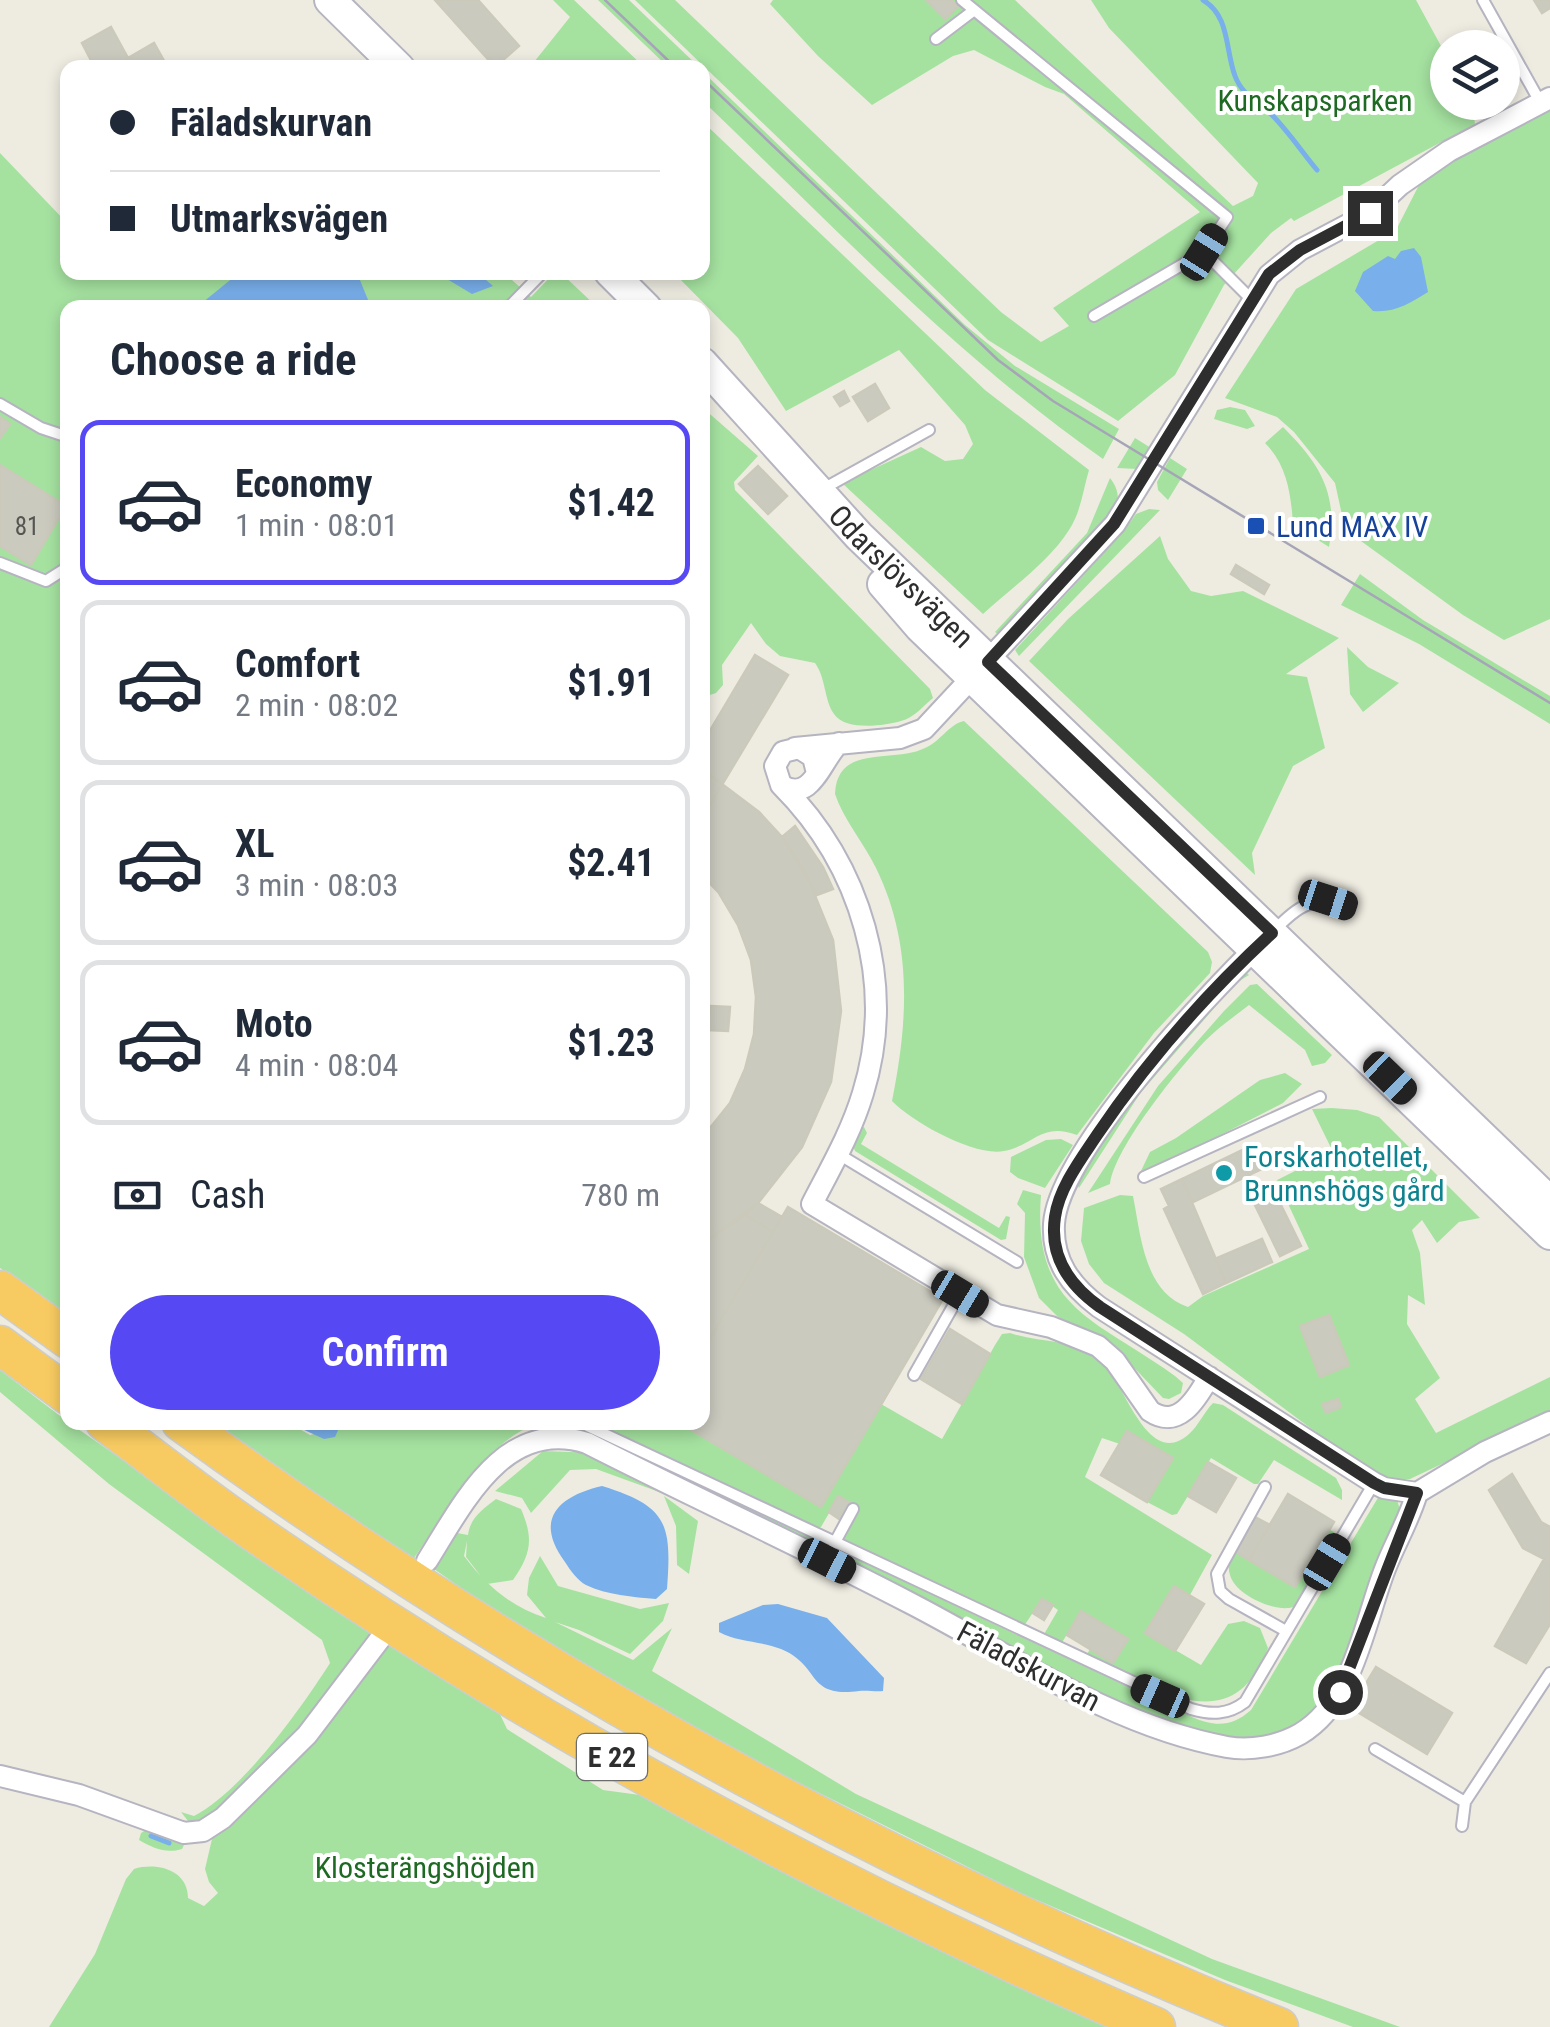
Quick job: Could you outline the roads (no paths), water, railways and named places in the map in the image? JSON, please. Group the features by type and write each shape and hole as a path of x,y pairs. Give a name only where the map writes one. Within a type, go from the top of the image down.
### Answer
{"highway":[{"path":"0,1290 60,1334"},
{"path":"0,1345 60,1389"},
{"name":"E 22","path":"116,1430 267,1541 480,1679 611,1757 907,1913 1156,2027"},
{"name":"E 22","path":"193,1430 256,1477 506,1641 648,1724 916,1867 1279,2027"}],"main road":[{"path":"330,0 392,60"},
{"path":"618,280 638,300"},
{"name":"Odarslövsvägen","path":"710,372 819,491 875,574 920,627 981,669 1182,881 1264,940 1550,1202"},
{"name":"Odarslövsvägen","path":"1264,940 1550,1234"}],"street":[{"path":"1209,1377 1184,1413 1164,1418 1150,1411 1116,1362 1098,1346 1063,1331 998,1315 812,1204 840,1155 868,1075 875,990 867,934 856,898 815,821 781,785 775,774 776,762 783,752 795,748 911,736 934,720 1114,524 1269,274 1300,250 1370,213 1400,185 1458,146 1545,101"},
{"path":"781,785 796,791 815,776 839,743"},
{"path":"795,748 813,757 815,821"},
{"path":"1264,940 1176,1030 1120,1102 1065,1188 1054,1220 1057,1254 1076,1288 1384,1488 1417,1493 1484,1452 1550,1422"},
{"name":"Fäladskurvan","path":"427,1561 475,1488 503,1458 526,1442 570,1437 588,1442 898,1596 1109,1708 1170,1732 1232,1748 1250,1748 1288,1740 1318,1722 1330,1708 1417,1493"},
{"path":"0,1776 79,1794 184,1833 212,1826 321,1719 380,1639"}],"lane":[{"path":"962,0 1226,217 1204,252 1094,316"},
{"path":"1483,0 1545,101"},
{"path":"936,39 974,10"},
{"path":"1204,252 1251,299"},
{"path":"516,300 535,280"},
{"path":"0,404 60,434"},
{"path":"819,491 929,430"},
{"path":"0,562 46,581 60,572"},
{"path":"1264,940 1284,920 1315,900 1349,906"},
{"path":"1144,1177 1320,1097"},
{"path":"840,1155 1017,1262"},
{"path":"914,1375 960,1294"},
{"path":"596,1430 1158,1694 1210,1714 1235,1710 1245,1702 1374,1483"},
{"path":"1264,1487 1217,1574 1220,1591 1228,1599 1286,1631"},
{"path":"834,1544 854,1509"},
{"path":"1462,1826 1465,1802 1550,1673"},
{"path":"1375,1749 1465,1802"}],"water":[{"path":"1414,248 1421,257 1428,292 1395,309 1373,311 1355,291 1363,272 1388,256 1395,259 1401,251"},
{"path":"230,280 360,280 368,300 206,300"},
{"path":"449,280 486,280 493,286 472,294"},
{"path":"304,1430 338,1430 335,1437 324,1439"},
{"path":"602,1486 640,1501 661,1520 668,1548 667,1589 656,1599 586,1585 556,1547 551,1533 555,1512 574,1496"},
{"path":"778,1604 827,1618 884,1678 883,1691 830,1690 781,1649 719,1632 719,1623 763,1605"}],"waterway":[{"path":"1203,0 1222,24 1235,76 1242,88 1278,121 1317,170"},
{"path":"151,1836 169,1843"}],"tram line":[{"path":"605,0 668,60"},
{"path":"710,86 998,360 1053,401 1550,703"}],"place":[{"name":"Lund MAX IV","path":"1256,526"},
{"name":"Forskarhotellet, Brunnshögs gård","path":"1224,1173"}],"park label":[{"name":"Kunskapsparken","path":"1315,100"},
{"name":"Klosterängshöjden","path":"425,1867"}]}
